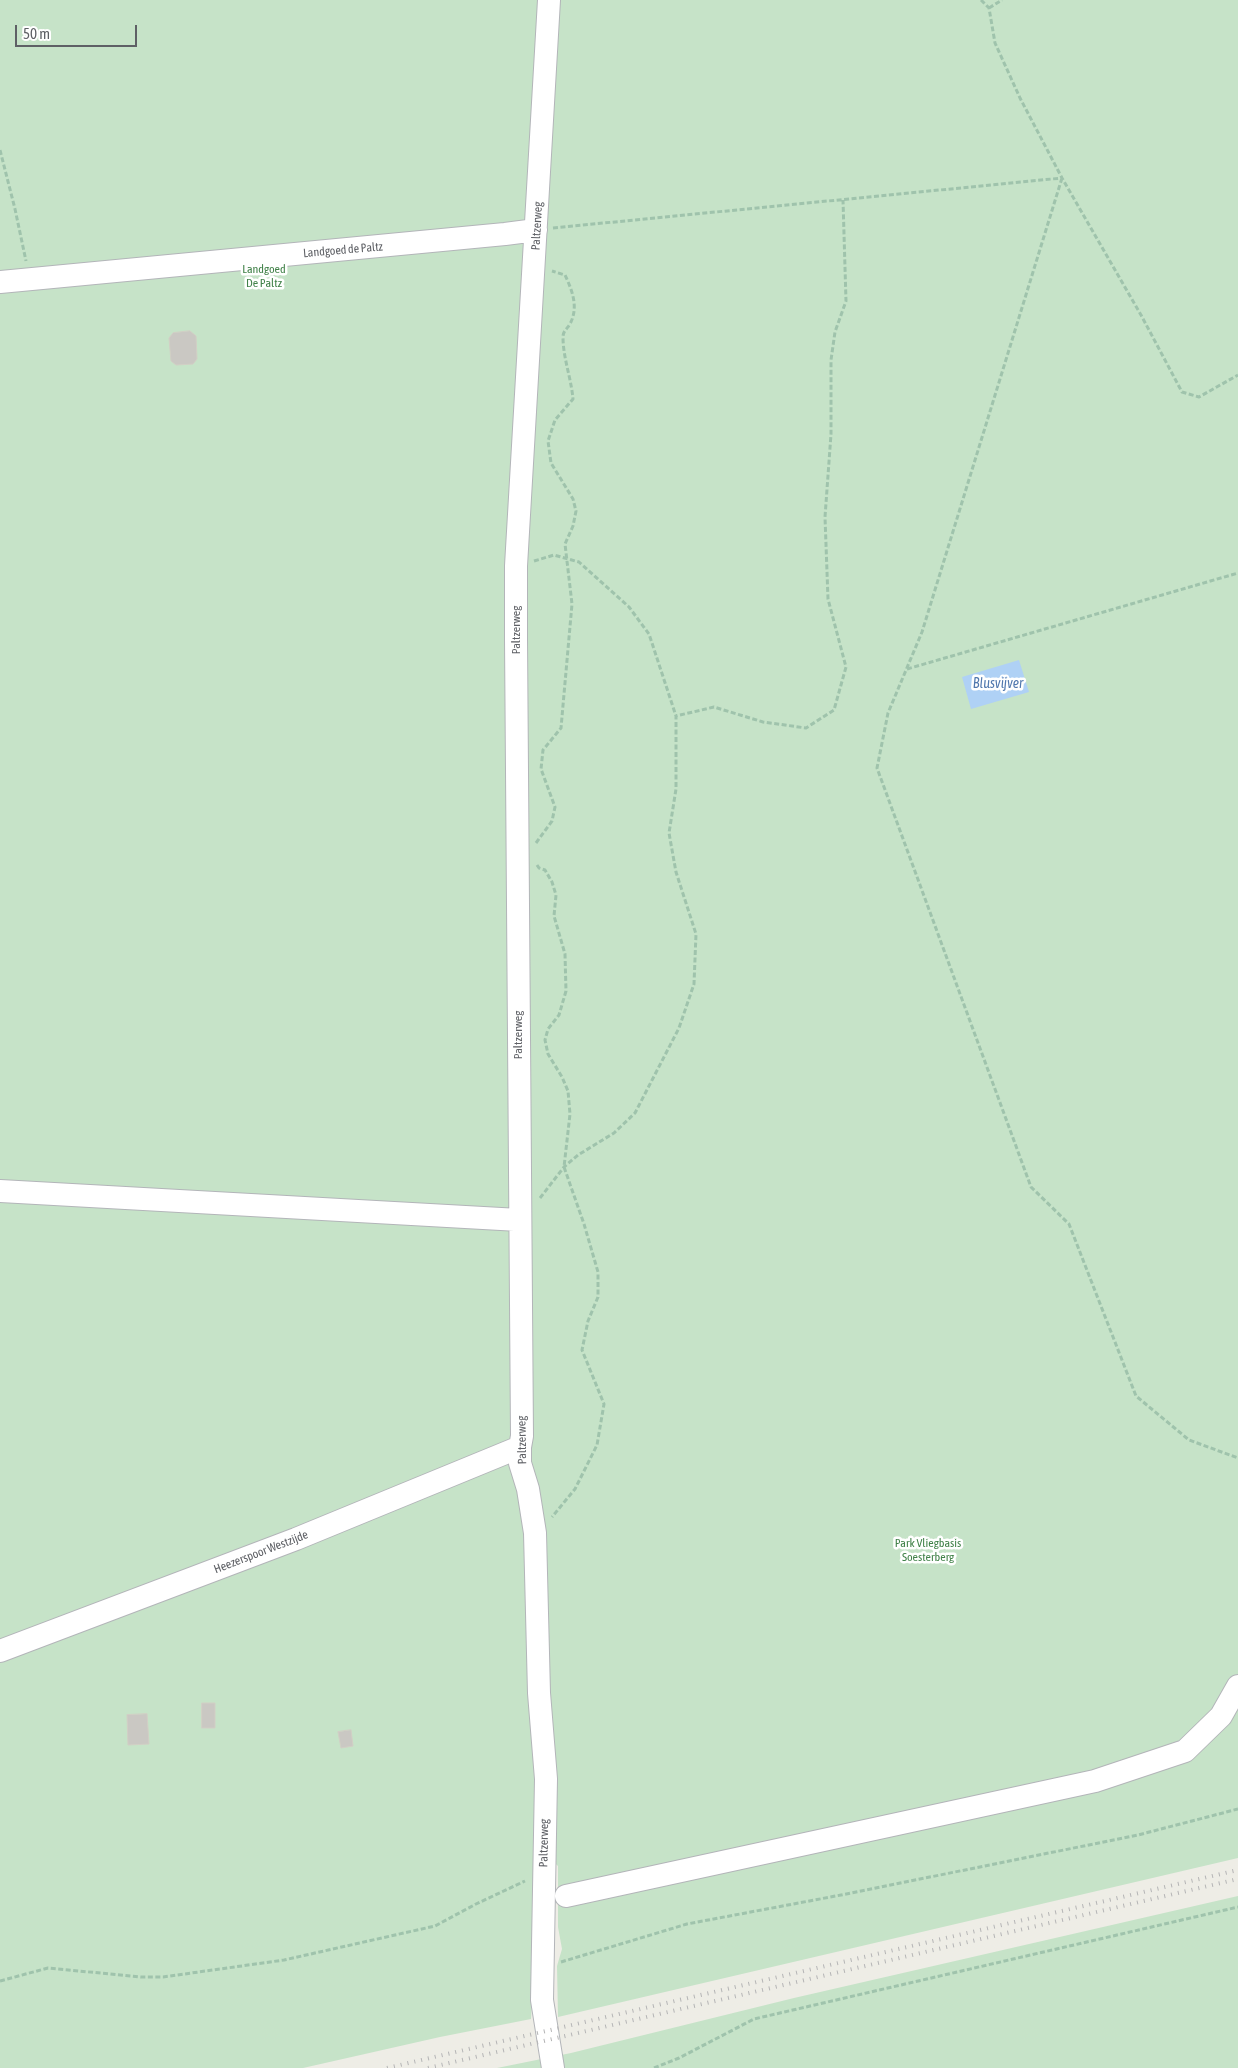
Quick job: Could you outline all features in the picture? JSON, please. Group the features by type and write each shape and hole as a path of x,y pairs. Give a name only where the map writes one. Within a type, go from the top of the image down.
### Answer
{"street":[{"name":"Paltzerweg","path":"549,0 516,566 519,1219 522,1436 520,1463 528,1489 536,1533 539,1693 546,1779 542,2000 553,2068"},
{"name":"Landgoed de Paltz","path":"0,282 536,230"},
{"path":"0,1191 519,1219"},
{"name":"Heezerspoor Westzijde","path":"0,1651 296,1539 520,1447"},
{"path":"566,1896 1095,1781 1185,1751 1221,1716 1238,1686"}],"path":[{"path":"981,0 989,8 994,43 1020,98 1062,178 1141,315 1182,392 1199,396 1238,375"},
{"path":"989,8 1002,0"},
{"path":"0,150 15,209 29,279"},
{"path":"536,230 1062,178"},
{"path":"1062,178 922,632 888,713 877,768 1031,1187 1069,1224 1136,1396 1189,1440 1238,1458"},
{"path":"676,716 714,707 763,722 806,728 834,710 846,667 828,599 826,517 831,434 831,360 836,332 846,301 843,200"},
{"path":"532,852 552,821 555,808 541,769 543,750 561,728 565,702 572,604 566,544 576,511 573,499 551,463 548,441 555,420 573,399 572,380 564,358 562,334 571,322 574,307 572,292 565,275 542,268 535,259"},
{"path":"516,566 554,555 579,562 630,607 649,634 676,716 676,790 669,833 676,872 696,934 694,984 679,1028 635,1113 614,1133 578,1154 564,1167 546,1192 519,1219"},
{"path":"906,670 1238,573"},
{"path":"535,861 539,868 545,870 556,894 554,916 565,954 566,991 559,1015 548,1029 544,1040 548,1054 568,1091 570,1114 564,1167 598,1272 598,1298 588,1321 582,1350 604,1404 597,1445 576,1489 536,1533"},
{"path":"544,1967 687,1924 1138,1835 1238,1809"},
{"path":"0,1981 48,1968 141,1977 163,1977 284,1960 435,1926 476,1904 524,1882 544,1881"},
{"path":"654,2068 679,2058 754,2019 1238,1907"}],"green space":[{"path":"0,0 1238,0 1238,1858 558,2017 557,1966 562,1949 558,1927 558,1866 540,1850 531,2019 440,2037 303,2068 0,2068"},
{"path":"1238,1896 1238,2068 497,2068 571,2053 794,1998"}],"water":[{"name":"Blusvijver","path":"1019,660 1029,692 971,709 962,677"}],"building":[{"path":"190,331 196,336 197,359 193,364 176,365 171,361 169,338 173,333"},
{"path":"202,1703 215,1703 215,1728 202,1728"},
{"path":"147,1714 149,1744 128,1745 127,1715"},
{"path":"351,1730 353,1746 341,1748 338,1732"}],"railway":[{"path":"387,2068 1238,1870"},
{"path":"428,2068 1238,1879"}],"park label":[{"name":"Landgoed De Paltz","path":"264,276"},
{"name":"Park Vliegbasis Soesterberg","path":"928,1550"}]}
